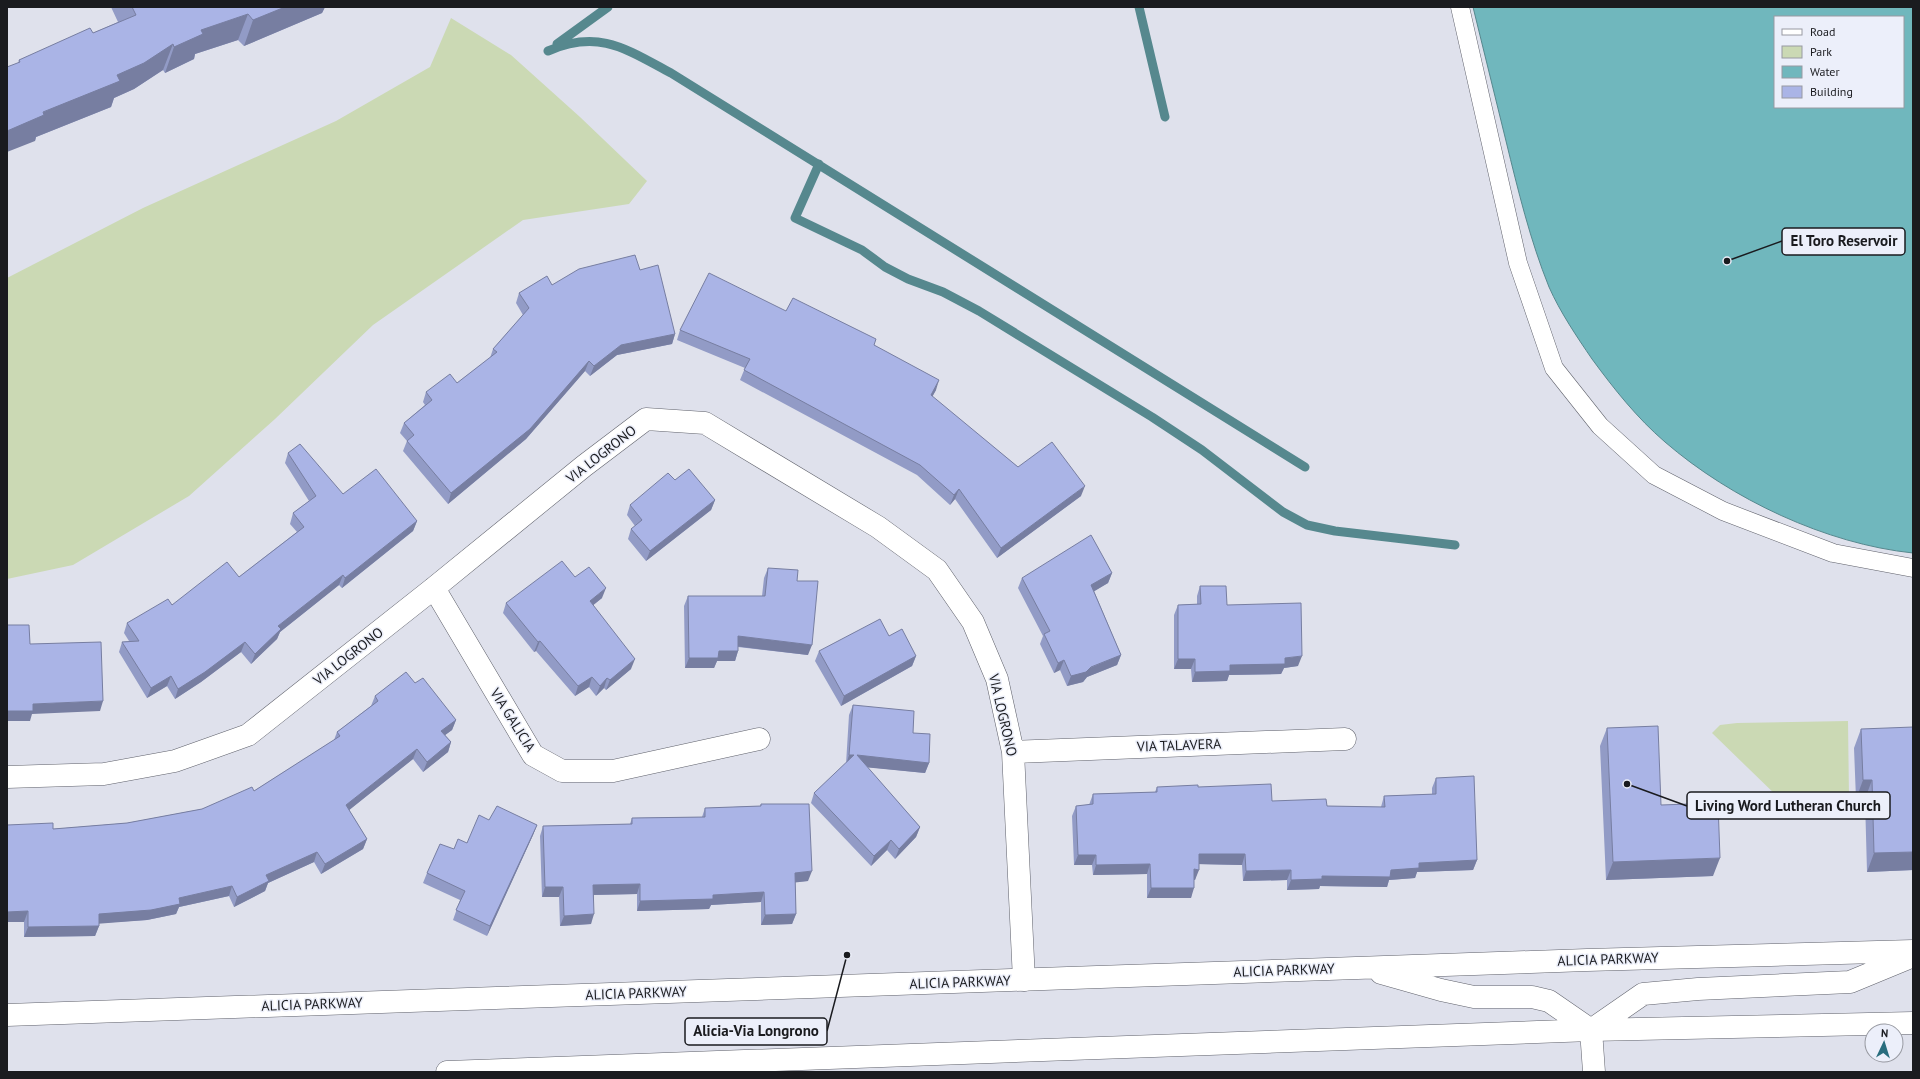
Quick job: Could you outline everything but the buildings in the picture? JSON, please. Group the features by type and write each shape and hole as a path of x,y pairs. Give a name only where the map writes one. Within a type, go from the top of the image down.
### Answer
{"main road":[{"name":"VIA LOGRONO","path":"7,777 104,774 168,763 248,735 434,588 578,471 646,419 705,423 878,527 938,570 973,622 997,679 1013,752 1024,980"},
{"name":"VIA GALICIA","path":"434,588 533,755 562,771 613,772 758,739"},
{"name":"VIA TALAVERA","path":"1013,752 1345,738"},
{"name":"ALICIA PARKWAY","path":"7,1015 1913,950"},
{"path":"1591,1030 1643,994 1698,989 1850,982 1913,956"},
{"path":"1361,968 1441,990 1474,997 1532,996 1549,1001 1591,1030"},
{"path":"447,1072 1591,1030 1913,1023"},
{"path":"1591,1030 1594,1072"}],"lane":[{"path":"1460,7 1518,263 1554,368 1600,426 1654,475 1723,511 1833,553 1913,568"}],"green space":[{"path":"451,18 511,55 580,117 647,181 629,204 523,220 373,325 275,419 189,496 73,565 7,579 7,278 143,208 336,121 430,67"},
{"path":"1848,721 1849,798 1783,802 1712,733 1720,725 1737,723"}],"water":[{"path":"1473,7 1913,7 1913,553 1880,548 1847,540 1781,516 1719,482 1691,463 1665,442 1635,413 1617,392 1592,359 1558,306 1542,269 1520,196"}],"waterway":[{"path":"557,44 608,7"},
{"path":"1139,7 1165,117"},
{"path":"548,51 582,42 597,42 626,50 671,73 1305,467"},
{"path":"819,164 795,218 862,250 885,267 908,279 943,292 979,311 1152,417 1202,450 1283,512 1307,525 1335,531 1455,545"}],"place":[{"name":"El Toro Reservoir","path":"1727,261"},
{"name":"Living Word Lutheran Church","path":"1627,784"},
{"name":"Alicia-Via Longrono","path":"847,955"}]}
